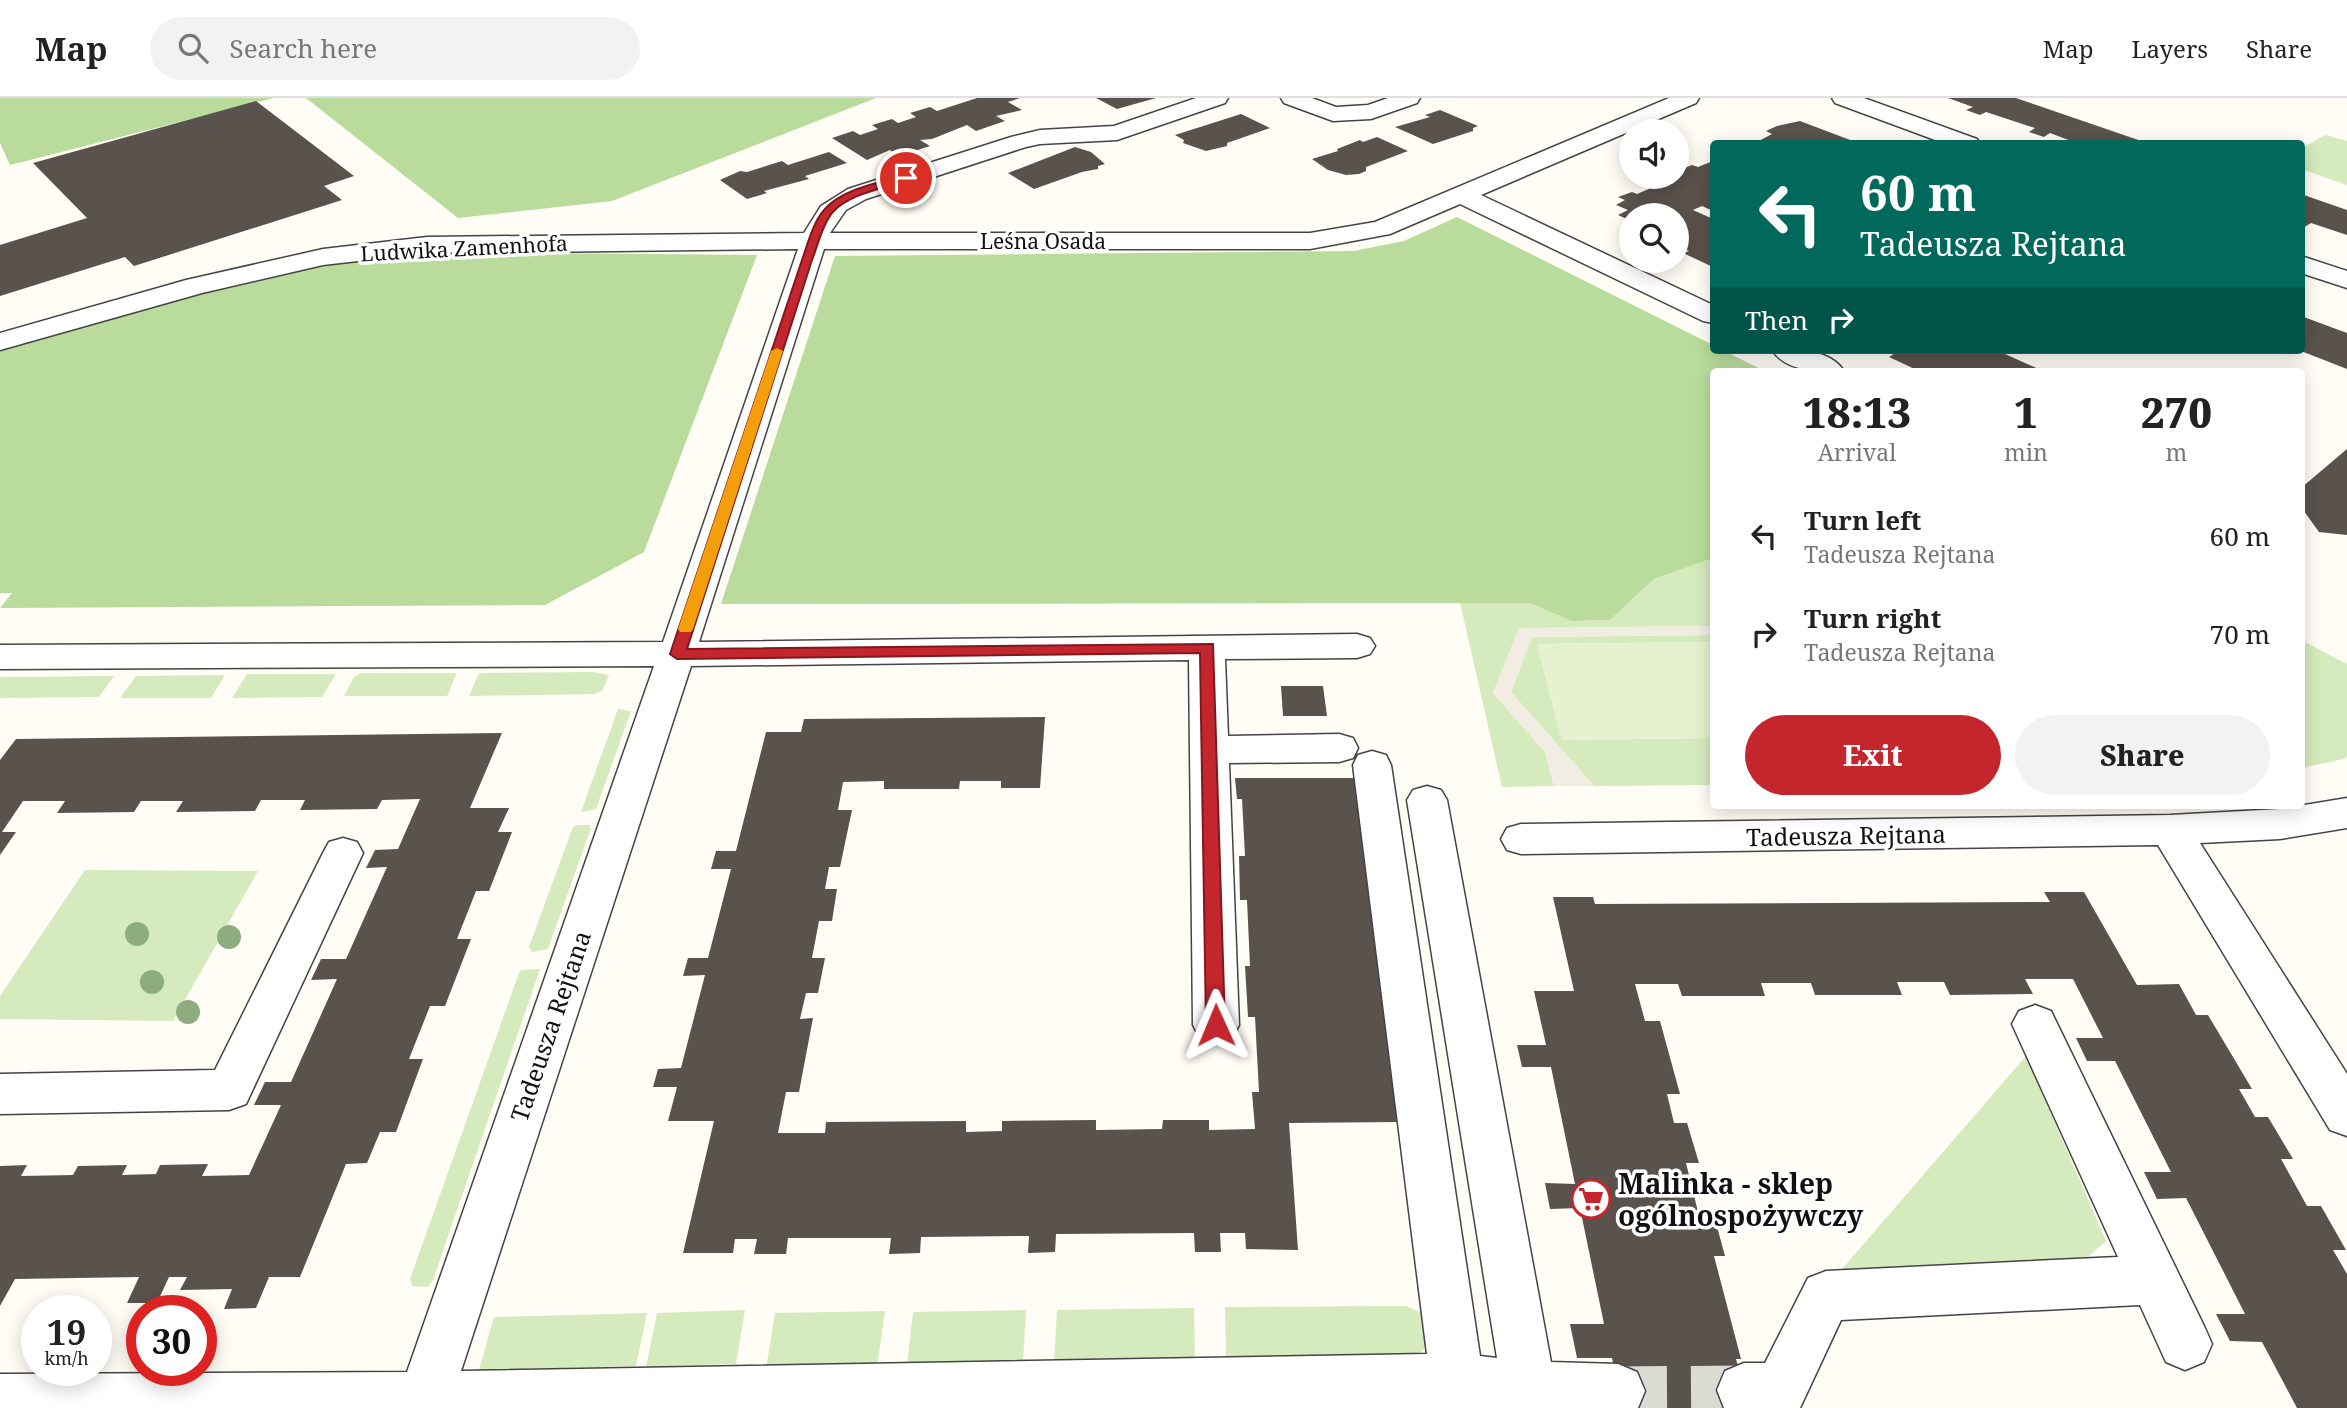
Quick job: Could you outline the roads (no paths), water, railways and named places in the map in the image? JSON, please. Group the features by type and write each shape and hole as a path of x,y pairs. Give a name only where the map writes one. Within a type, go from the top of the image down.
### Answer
{"street":[{"path":"813,241 828,211 843,199 857,194 1019,142 1040,137 1117,133 1217,98"},
{"path":"1292,98 1333,114 1371,112 1409,98"},
{"name":"Leśna Osada","path":"813,241 1310,241 1381,229 1688,98"},
{"path":"1843,98 1958,140"},
{"path":"1461,195 1710,314"},
{"name":"Ludwika Zamenhofa","path":"0,342 197,286 323,257 367,250 483,243 813,241"},
{"name":"Tadeusza Rejtana","path":"424,1403 659,700 677,654 813,241"},
{"path":"2305,265 2347,280"},
{"path":"1794,354 1824,368"},
{"path":"0,657 677,654 1357,646"},
{"path":"1208,648 1216,1025"},
{"path":"1210,750 1355,757 1497,1391"},
{"path":"1427,800 1497,1391"},
{"name":"Tadeusza Rejtana","path":"1521,839 2171,830 2280,824 2347,814"},
{"path":"2171,830 2331,1060 2347,1115"},
{"path":"0,1094 229,1090 343,853"},
{"path":"2035,1024 2185,1344"},
{"path":"1744,1390 1780,1390 1825,1296 2154,1280"},
{"path":"0,1401 424,1403 1385,1383 1497,1391 1618,1391"}],"tunnel":[{"path":"1618,1391 1744,1390"}],"place":[{"name":"Malinka - sklep ogólnospożywczy","path":"1591,1199"}]}
